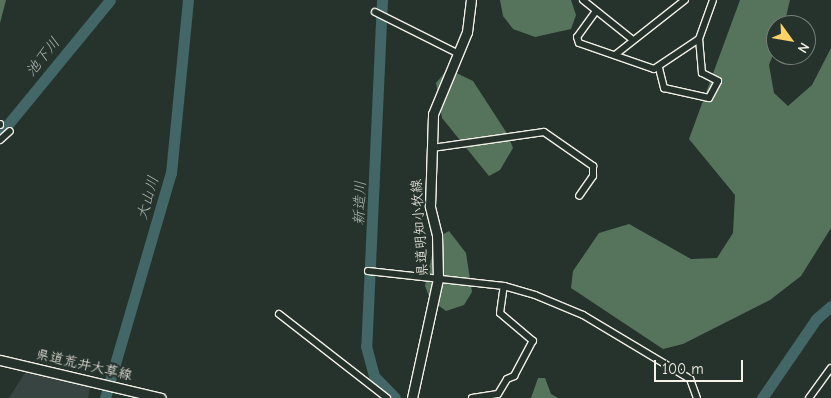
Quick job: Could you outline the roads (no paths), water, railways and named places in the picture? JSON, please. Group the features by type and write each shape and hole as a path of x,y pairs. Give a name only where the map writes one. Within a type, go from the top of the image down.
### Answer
{"main road":[{"name":"県道明知小牧線","path":"412,398 438,279 437,235 430,206 432,114 468,32 471,0"},
{"name":"県道荒井大草線","path":"0,360 161,398"}],"street":[{"path":"583,0 633,40"},
{"path":"615,55 686,0"},
{"path":"659,68 664,88 709,98 718,81 702,73 699,39 713,0"},
{"path":"596,11 576,36 579,43 659,68"},
{"path":"375,12 459,54"},
{"path":"659,68 699,39"},
{"path":"0,140 10,131"},
{"path":"432,148 544,132 593,166 593,176 579,196"},
{"path":"368,271 504,286 596,322 690,379 697,398"},
{"path":"472,398 498,394 507,379 514,376 533,341 500,313 504,286"},
{"path":"279,314 387,398"},
{"path":"809,398 831,368"}],"waterway":[{"name":"池下川","path":"0,134 110,0"},
{"name":"大山川","path":"105,398 171,173 188,0"},
{"name":"新造川","path":"382,0 366,346 374,376 395,398"},
{"path":"762,398 816,319 831,306"}]}
